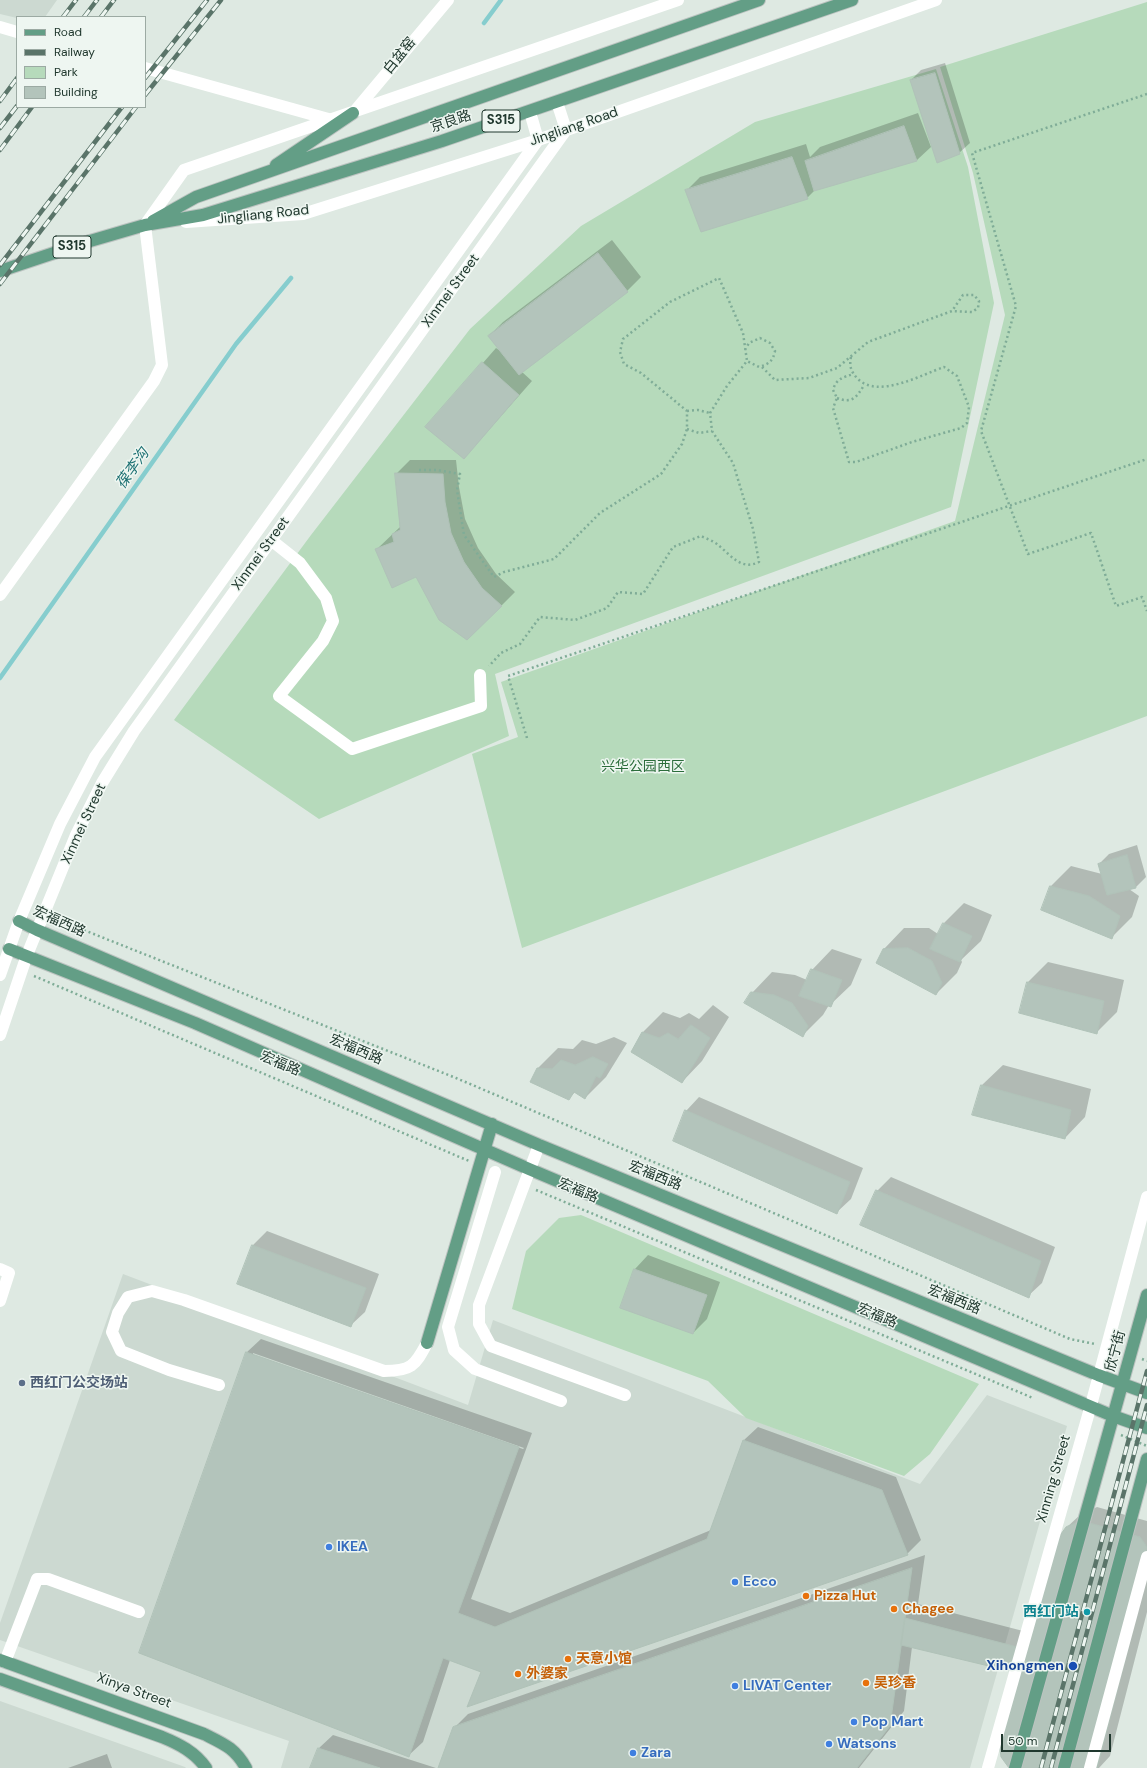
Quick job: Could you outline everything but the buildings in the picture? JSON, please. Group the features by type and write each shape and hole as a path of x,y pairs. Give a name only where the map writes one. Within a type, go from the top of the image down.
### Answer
{"main road":[{"name":"京良路","path":"145,225 196,197 759,0"},
{"name":"京良路","path":"0,272 90,241 145,225 203,215 530,112 852,0"},
{"path":"262,174 353,113"},
{"name":"宏福西路","path":"19,920 37,930 539,1145 1098,1375 1147,1393"},
{"path":"9,949 195,1023 530,1169 1091,1405 1113,1416 1147,1428"},
{"path":"427,1342 492,1124"},
{"name":"欣宁街","path":"1113,1416 1122,1384 1143,1326 1147,1294"},
{"path":"1015,1768 1113,1416"},
{"path":"1064,1768 1147,1459"},
{"name":"Xinya Street","path":"2,1661 204,1734 229,1746 239,1754 246,1768"},
{"path":"0,1678 162,1736 182,1746 200,1760 206,1768"}],"street":[{"name":"白盆窑","path":"353,113 448,0"},
{"path":"0,595 154,381 162,365 145,225 184,170 678,0"},
{"name":"Jingliang Road","path":"145,225 303,214 538,140 936,0"},
{"path":"0,27 16,32"},
{"path":"146,68 332,120"},
{"path":"557,102 566,130"},
{"path":"530,112 538,140"},
{"name":"Xinmei Street","path":"0,1035 27,955 76,836 102,784 134,731 566,130"},
{"name":"Xinmei Street","path":"0,975 19,920 60,824 95,757 538,140"},
{"path":"271,540 300,563 326,598 333,621 323,641 279,696 352,749 481,706 480,676"},
{"path":"539,1145 479,1305 479,1324 491,1346 625,1396"},
{"path":"495,1172 448,1327 454,1350 475,1369 561,1401"},
{"name":"Xinning Street","path":"988,1768 1091,1405 1147,1197"},
{"path":"0,1269 9,1272 0,1300"},
{"path":"219,1385 169,1370 121,1351 112,1332 118,1313 128,1297 152,1291 184,1300 384,1371 402,1371 418,1360 427,1342"},
{"path":"1090,1768 1147,1557"},
{"path":"2,1661 37,1579 48,1579 140,1612"}],"path":[{"path":"1147,94 972,153 1016,306 981,430 1008,506 1028,554 1091,533 1116,606 1142,597 1147,611"},
{"path":"480,676 501,653 520,644 540,617 574,620 607,608 618,592 643,594 673,547 701,536 717,544 735,562 752,565 759,562 753,529 733,463 712,431 710,413 727,386 747,361 743,333 719,278 670,302 623,339 620,352 624,364 641,373 686,410 698,410 710,413"},
{"path":"762,366 775,380 809,378 837,368 868,342 952,311 972,312 978,308 979,301 974,295 963,296 952,311"},
{"path":"745,350 749,343 760,338 770,343 775,351 773,359 768,365 759,367 747,361"},
{"path":"837,398 833,408 849,462 856,462 912,442 961,428 968,422 970,407 964,391 957,376 944,367 903,384 874,387 864,384 854,374 850,365 851,356"},
{"path":"854,374 841,378 835,383 833,390 837,398 845,401 851,401 858,395 864,384"},
{"path":"419,470 437,470 460,474 457,490 464,535 494,577 504,572 554,559 600,513 661,474 682,444 687,429 686,410"},
{"path":"687,429 699,433 712,431"},
{"path":"527,738 508,676 1147,459"},
{"name":"宏福西路","path":"43,914 456,1078 1070,1339 1106,1347"},
{"name":"宏福路","path":"22,972 479,1165"},
{"name":"宏福路","path":"524,1184 1035,1399"},
{"path":"1110,1430 1147,1446"}],"shaded area":[{"path":"0,0 57,0 46,16 16,16 16,18 0,14"},
{"path":"123,1274 468,1405 493,1320 920,1484 987,1395 1067,1426 970,1768 281,1768 289,1741 0,1640 0,1623"},
{"path":"0,1701 185,1767 186,1768 0,1768"}],"green space":[{"name":"兴华公园西区","path":"1147,2 1147,716 522,948 472,754 518,737 501,682 955,521 1005,315 973,173 940,67"},
{"path":"936,69 968,167 994,303 951,507 495,674 509,736 319,819 174,720 311,535 470,329 581,226 755,122"},
{"path":"581,1215 979,1384 930,1454 904,1476 746,1418 708,1381 512,1309 526,1251 559,1218"}],"waterway":[{"name":"葆李沟","path":"484,23 501,0"},
{"name":"葆李沟","path":"0,678 236,344 291,278"}],"railway":[{"path":"64,16 76,0"},
{"path":"85,16 97,0"},
{"path":"102,16 114,0"},
{"path":"146,77 207,0"},
{"path":"146,94 221,0"},
{"path":"0,101 16,79"},
{"path":"0,128 16,107"},
{"path":"0,150 31,108"},
{"path":"0,265 121,108"},
{"path":"0,284 135,108"},
{"path":"1041,1768 1147,1371"},
{"path":"1051,1768 1147,1405"}],"place":[{"name":"西红门公交场站","path":"22,1383"},
{"name":"IKEA","path":"329,1547"},
{"name":"Ecco","path":"735,1582"},
{"name":"Pizza Hut","path":"806,1596"},
{"name":"Chagee","path":"894,1609"},
{"name":"西红门站","path":"1087,1612"},
{"name":"天意小馆","path":"568,1659"},
{"name":"Xihongmen","path":"1073,1666"},
{"name":"外婆家","path":"518,1674"},
{"name":"吴珍香","path":"866,1683"},
{"name":"LIVAT Center","path":"735,1686"},
{"name":"Pop Mart","path":"854,1722"},
{"name":"Watsons","path":"829,1744"},
{"name":"Zara","path":"633,1753"}]}
